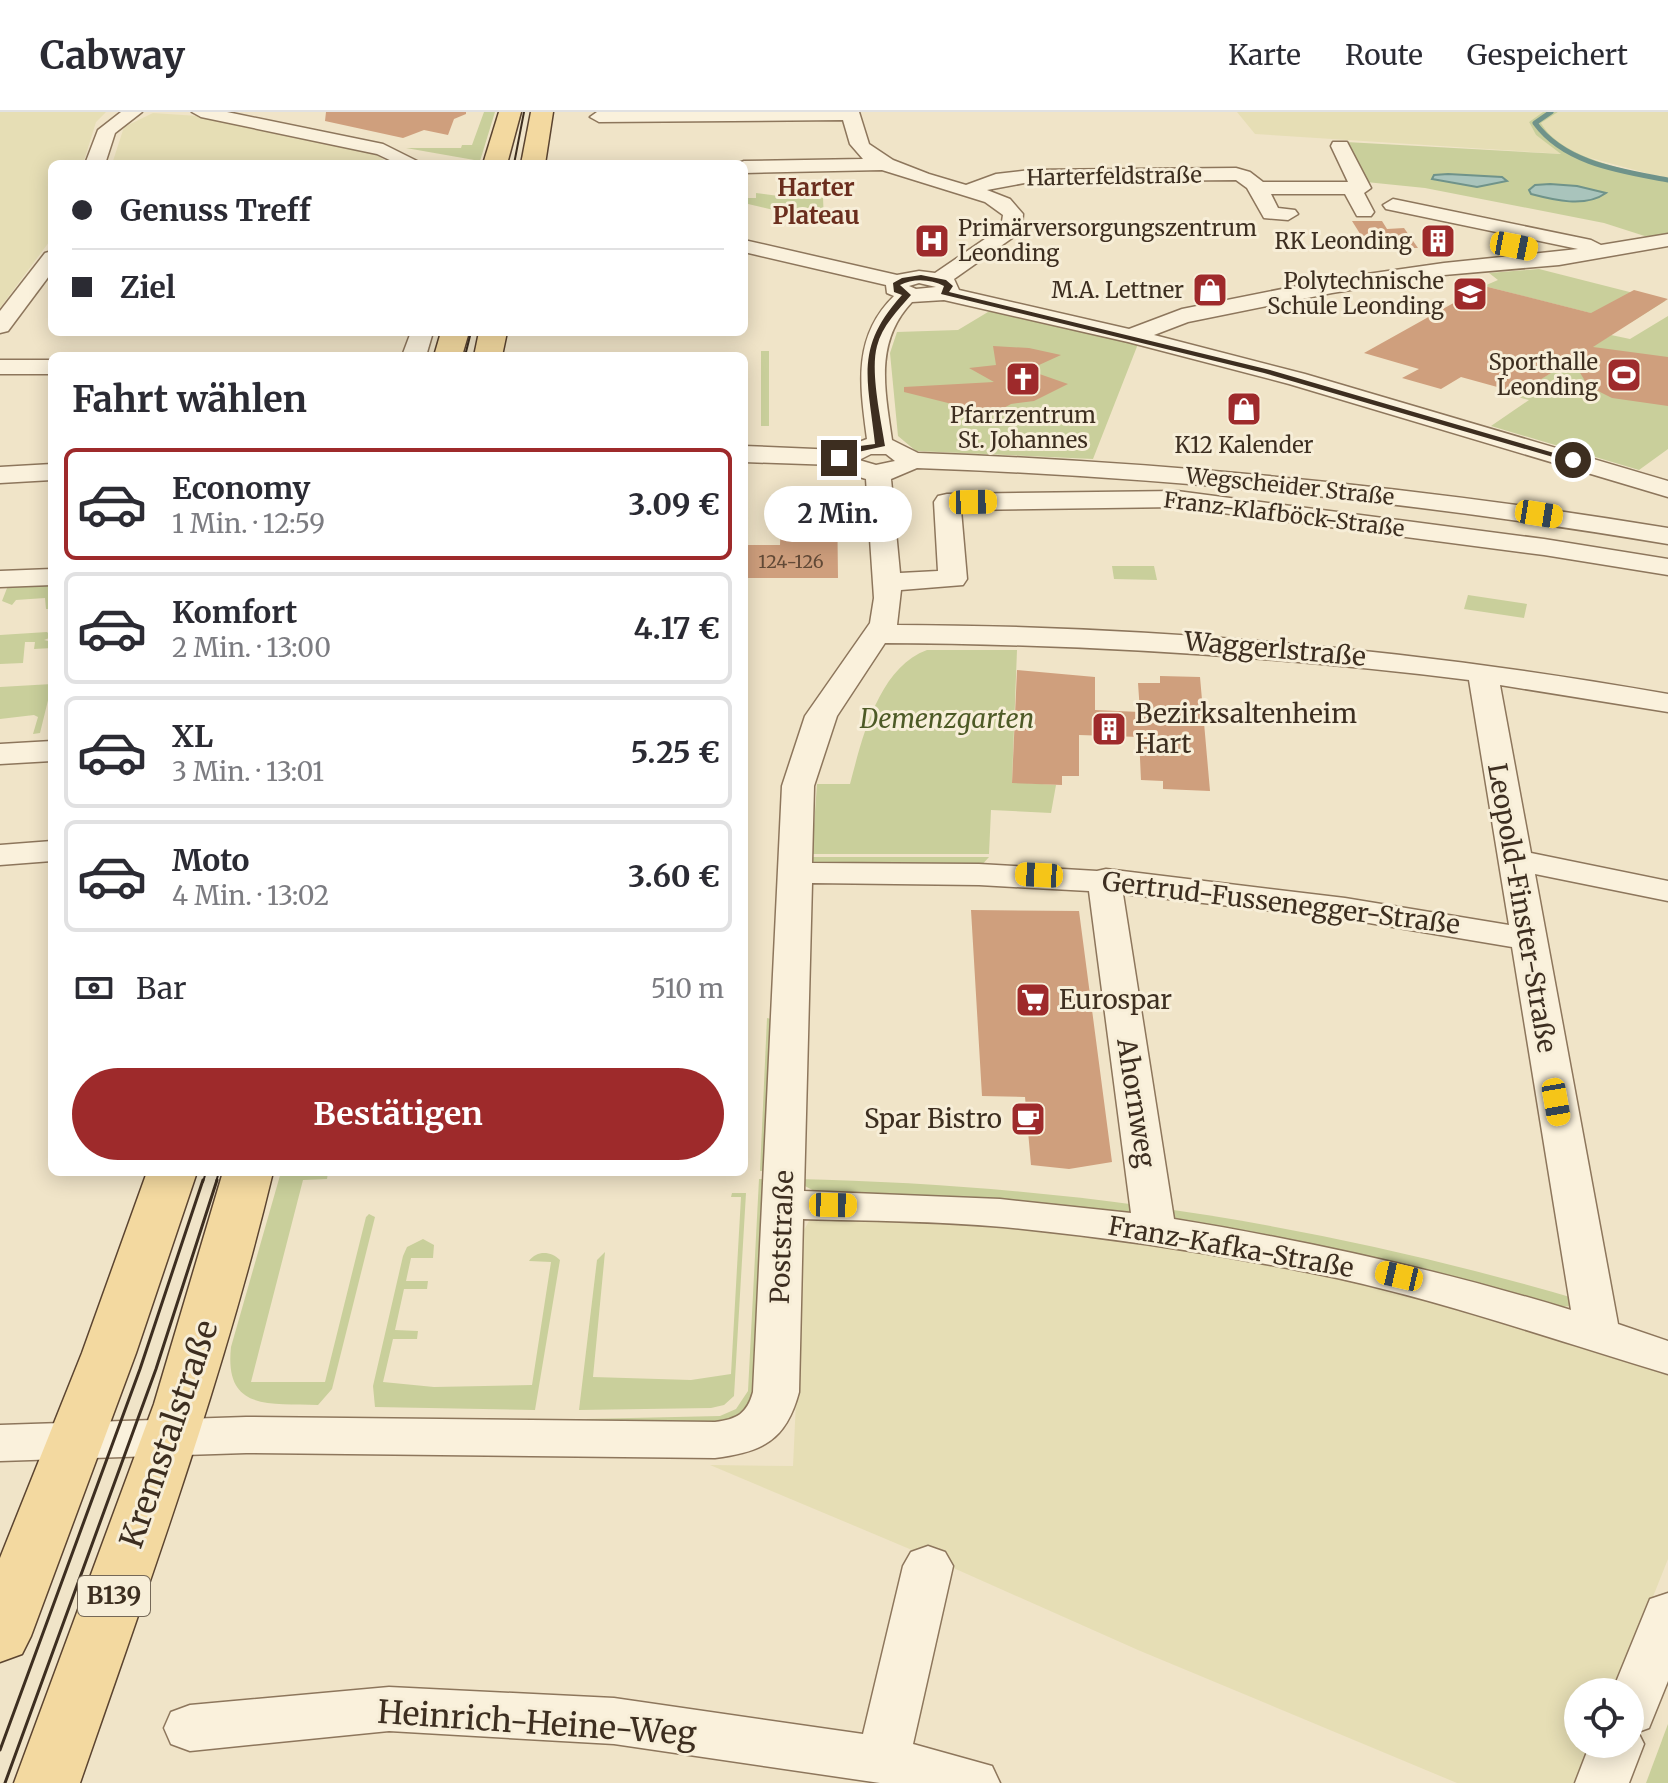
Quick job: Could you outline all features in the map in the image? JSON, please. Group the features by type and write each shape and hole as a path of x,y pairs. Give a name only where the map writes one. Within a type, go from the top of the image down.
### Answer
{"main road":[{"path":"496,160 510,112"},
{"path":"534,160 542,112"},
{"path":"0,1636 109,1353 171,1176"},
{"name":"Kremstalstraße","path":"47,1783 169,1438 229,1253 247,1176"}],"street":[{"path":"96,160 107,130 133,112"},
{"path":"201,112 383,150 404,160"},
{"path":"599,117 850,113"},
{"name":"Harterfeldstraße","path":"850,113 860,145 886,164 1003,203 1013,214 1012,227 942,286"},
{"path":"1340,146 1361,188 1352,188"},
{"name":"Harterfeldstraße","path":"748,167 886,164"},
{"name":"Harterfeldstraße","path":"967,191 1013,177 1236,174 1249,177 1271,214 1288,214"},
{"name":"Harterfeldstraße","path":"1257,188 1352,188"},
{"path":"1352,188 1369,215 1566,258"},
{"path":"1393,205 1605,251"},
{"path":"1131,336 1182,316 1320,288 1424,271 1566,258 1668,240"},
{"path":"748,247 903,288"},
{"path":"0,326 48,262"},
{"path":"748,454 845,458 855,449 889,460 872,374 872,346 903,288 921,277 942,286 1311,383 1668,489"},
{"path":"18,302 44,302"},
{"path":"0,367 48,367"},
{"name":"Wegscheider Straße","path":"889,460 1102,468 1208,476 1539,514 1668,536"},
{"name":"Poststraße","path":"0,1443 246,1435 715,1440 737,1438 757,1430 771,1415 776,1392 798,786 810,743 833,694 878,634 886,613 889,460"},
{"path":"0,475 48,472"},
{"name":"Franz-Klafböck-Straße","path":"886,582 953,579 947,502 1177,499 1529,545 1668,567"},
{"path":"0,579 48,577"},
{"name":"Waggerlstraße","path":"878,634 1169,639 1328,653 1483,672 1668,703"},
{"name":"Leopold-Finster-Straße","path":"1483,672 1597,1333"},
{"path":"0,754 48,751"},
{"path":"0,855 48,851"},
{"path":"1514,861 1549,865 1668,891"},
{"name":"Gertrud-Fussenegger-Straße","path":"794,873 997,874 1106,879 1337,905 1527,939"},
{"name":"Ahornweg","path":"1106,879 1106,903 1155,1231"},
{"name":"Franz-Kafka-Straße","path":"782,1204 1000,1213 1155,1231 1294,1254 1399,1276 1597,1333 1668,1358"},
{"path":"883,1760 928,1566"},
{"path":"1643,1678 1668,1614"},
{"name":"Heinrich-Heine-Weg","path":"190,1728 409,1709 634,1723 883,1760 973,1783"},
{"path":"1602,1783 1612,1758"}],"shaded area":[{"path":"0,112 106,112 96,122 84,160 48,160 48,243 0,308"},
{"path":"1237,112 1543,112 1529,122 1536,135 1563,154 1255,134"},
{"path":"1558,112 1668,112 1668,179 1587,157 1564,147 1548,136 1541,123"},
{"path":"153,113 198,116 376,154 384,160 113,160 124,127"},
{"path":"814,1218 1010,1223 1365,1279 1668,1367 1668,1559 1621,1678 1564,1678 1564,1758 1589,1758 1579,1783 1457,1783 1138,1650 710,1465 793,1466 804,1230"}],"green space":[{"path":"484,112 495,112 480,160 406,148 461,148 462,145 472,145"},
{"path":"1543,112 1558,112 1541,123 1550,135 1580,154 1668,179 1668,233 1663,234 1668,237 1654,239 1604,223 1425,188 1366,182 1346,142 1561,154 1536,135 1529,122"},
{"path":"756,193 786,197 791,193 807,193 808,197 823,197 824,222 748,204 748,198 756,198"},
{"path":"1539,269 1665,301 1630,323 1484,286 1498,280 1489,273"},
{"path":"993,309 1138,344 1093,459 916,451 898,436 890,353 897,332 958,330"},
{"path":"1668,316 1668,449 1639,470 1491,426 1529,400 1514,396 1611,335 1630,339"},
{"path":"761,351 769,351 769,426 761,426"},
{"path":"1112,566 1154,566 1157,580 1114,579"},
{"path":"48,581 48,609 45,598 16,600 12,605 2,601 9,583"},
{"path":"1468,595 1527,604 1524,618 1464,609"},
{"path":"47,632 48,638 44,640 48,641 48,648 34,649 35,642 25,642 23,663 0,664 0,635"},
{"name":"Demenzgarten","path":"927,650 1017,650 1012,782 1056,785 1051,813 991,810 989,854 812,854 817,784 850,784 867,727 884,688 910,659"},
{"path":"48,684 48,700 40,733 33,734 38,717 34,715 0,719 0,687"},
{"path":"806,857 989,857 980,867 813,866"},
{"path":"767,1018 775,1020 770,1171 760,1171"},
{"path":"280,1176 328,1176 327,1179 303,1180 251,1382 325,1382 369,1214 375,1217 332,1389 318,1405 254,1400 235,1383 231,1347"},
{"path":"759,1179 769,1179 761,1392 738,1422 592,1424 586,1419 720,1416 736,1409 748,1391"},
{"path":"797,1179 997,1190 1193,1213 1386,1249 1580,1300 1574,1306 1557,1307 820,1194"},
{"path":"732,1193 746,1193 734,1396 724,1405 711,1408 579,1410 597,1260 605,1252 593,1377 691,1380 731,1374 741,1197 731,1197"},
{"path":"423,1239 434,1245 433,1258 411,1258 406,1281 428,1281 427,1289 404,1289 395,1330 418,1331 417,1339 393,1339 383,1382 434,1387 532,1385 551,1262 529,1261 540,1253 548,1253 560,1260 535,1410 375,1407 373,1386 403,1256 407,1247"},
{"path":"1668,1724 1668,1783 1646,1783"}],"water":[{"path":"1434,175 1502,177 1507,181 1477,187 1432,179"},
{"path":"1550,184 1606,193 1589,200 1569,201 1531,194 1529,190 1535,185"}],"building":[{"path":"326,112 466,114 454,119 448,135 424,130 403,138 325,121"},
{"path":"1352,221 1382,221 1387,229 1404,228 1418,248 1369,248"},
{"path":"1484,286 1591,313 1634,290 1668,299 1593,347 1668,357 1668,406 1612,398 1588,386 1579,371 1559,368 1519,393 1461,377 1441,389 1402,378 1419,369 1364,353"},
{"name":"Pfarrzentrum St. Johannes","path":"993,346 1029,348 1061,355 1028,370 1068,384 1034,401 1011,404 988,413 904,392 904,387 994,382 969,368 996,365"},
{"path":"782,494 837,494 838,578 748,578 748,545 780,545"},
{"name":"Bezirksaltenheim Hart","path":"1017,670 1095,677 1095,710 1140,712 1138,683 1160,683 1160,676 1200,677 1210,791 1163,789 1163,781 1141,780 1139,737 1079,735 1079,776 1062,776 1062,785 1012,783"},
{"name":"Eurospar","path":"971,910 1079,911 1112,1162 1069,1169 1031,1165 1025,1097 982,1096"}],"waterway":[{"path":"1551,112 1535,123 1562,148 1595,164 1668,180"}],"tram line":[{"path":"515,160 524,112"},
{"path":"466,352 470,336"},
{"path":"203,1182 205,1176"},
{"path":"216,1182 218,1176"},
{"path":"0,1750 140,1369 203,1180"},
{"path":"5,1783 156,1369 217,1180"}],"place":[{"name":"Primärversorgungszentrum Leonding","path":"932,241"},
{"name":"RK Leonding","path":"1438,241"},
{"name":"M.A. Lettner","path":"1210,290"},
{"name":"Polytechnische Schule Leonding","path":"1470,294"},
{"name":"Sporthalle Leonding","path":"1624,375"},
{"name":"Pfarrzentrum St. Johannes","path":"1023,379"},
{"name":"K12 Kalender","path":"1244,409"},
{"name":"Bezirksaltenheim Hart","path":"1109,729"},
{"name":"Eurospar","path":"1033,1000"},
{"name":"Spar Bistro","path":"1028,1119"}],"district":[{"name":"Harter Plateau","path":"816,202"}],"route":[{"path":"839,458 845,458 855,449 880,446 872,346 889,315 907,295 895,288 896,284 921,277 944,281 949,289 944,293 1120,333 1267,371 1573,460"}]}
